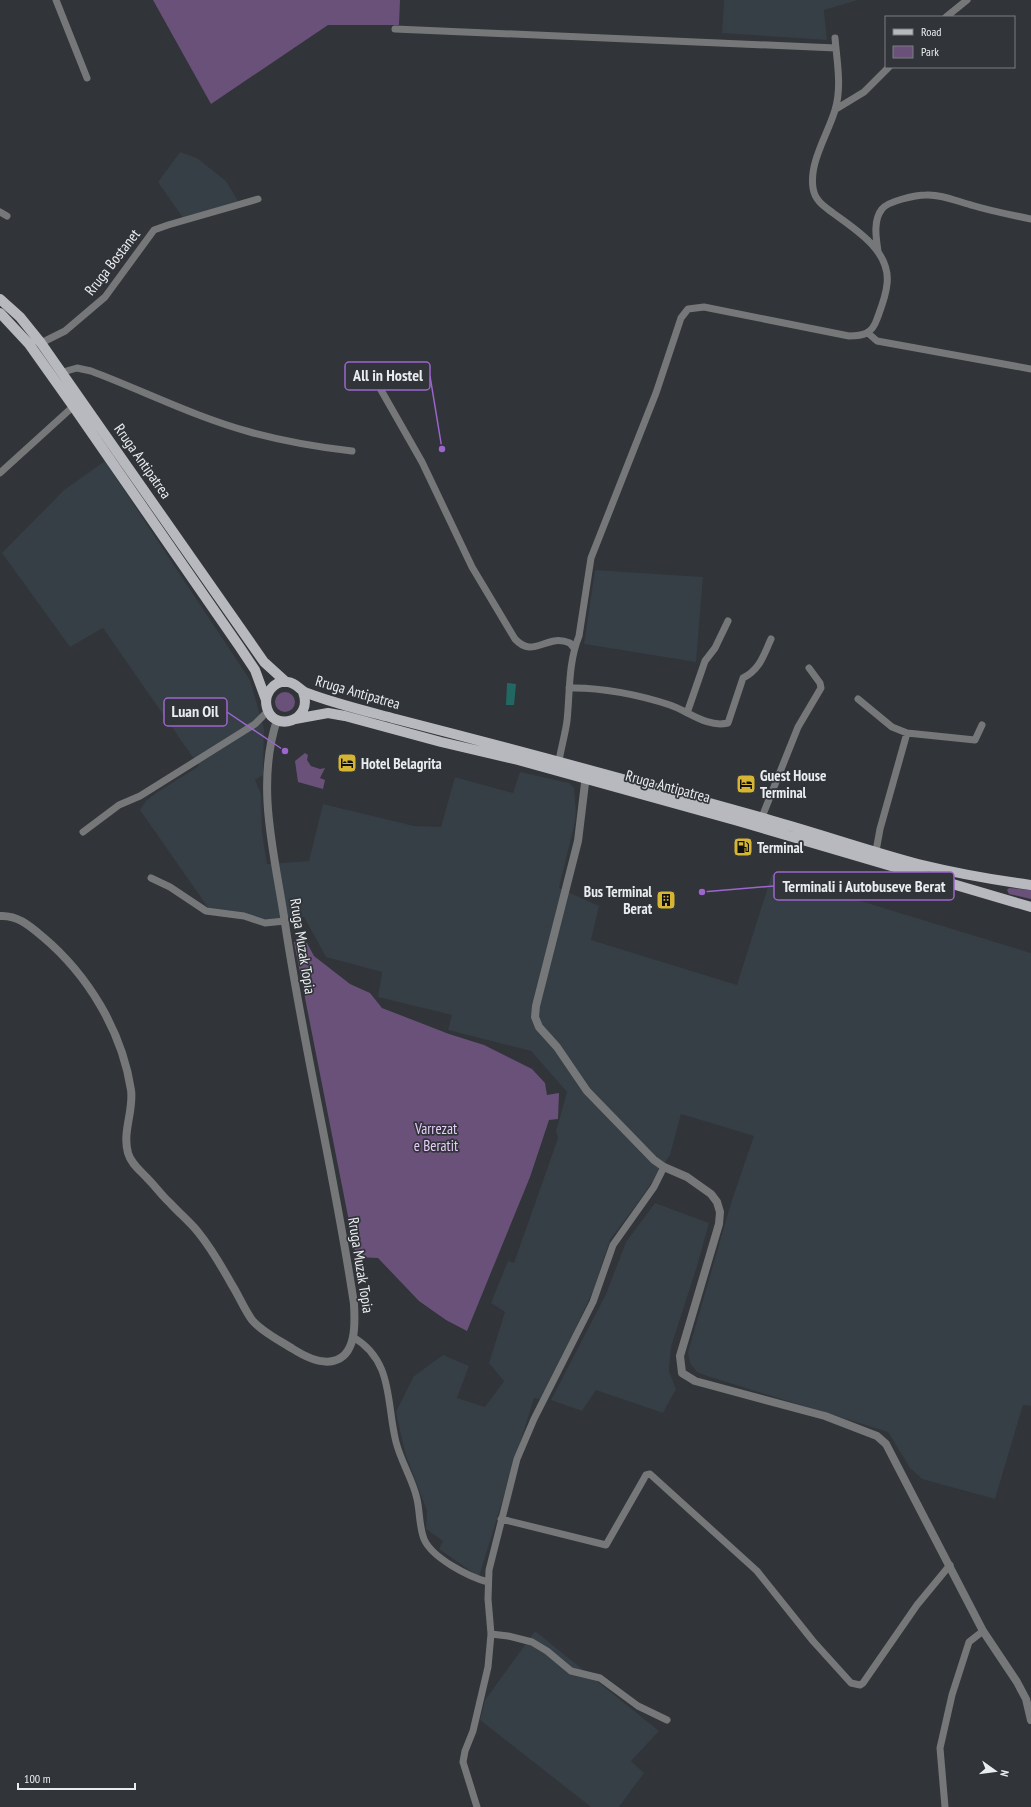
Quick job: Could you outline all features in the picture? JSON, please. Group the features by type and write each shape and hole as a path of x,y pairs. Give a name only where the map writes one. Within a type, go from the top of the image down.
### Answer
{"main road":[{"name":"Rruga Antipatrea","path":"0,298 20,317 41,343 264,662 286,682 294,684 303,692 347,706 559,761 586,774"},
{"name":"Rruga Antipatrea","path":"0,312 29,344 255,670 266,700 268,712"},
{"path":"266,700 271,688 286,682"},
{"name":"Rruga Antipatrea","path":"293,720 300,715 304,708 305,700 303,692"},
{"path":"268,712 277,720"},
{"name":"Rruga Antipatrea","path":"277,720 285,722 328,713 345,716 441,742 586,774 918,868 1031,906"},
{"name":"Rruga Antipatrea","path":"759,822 876,851 918,868 1031,885"}],"street":[{"path":"56,0 87,78"},
{"path":"947,16 968,0"},
{"path":"395,29 836,48"},
{"path":"835,38 839,76 836,109 821,144 814,173 813,188 818,202 867,239 878,251"},
{"path":"836,109 864,92 887,68"},
{"path":"559,761 566,722 574,648 579,636 591,558 656,393 681,318 688,309 704,307 849,336 860,336 868,333 874,327 887,283 886,271 878,251 875,234 878,217 882,208 890,203 914,196 926,195 938,196 1031,219"},
{"name":"Rruga Bostanet","path":"41,343 65,331 105,297 154,230 258,199"},
{"path":"868,333 877,341 1031,369"},
{"path":"62,372 76,368 91,371 197,414 249,432 309,446 352,451"},
{"path":"382,390 422,462 472,567 515,639 520,645 527,647 534,647 555,640 570,642 574,648"},
{"path":"0,473 73,406 82,400"},
{"path":"687,713 705,661 715,648 728,621"},
{"path":"569,688 588,688 650,699 671,705 711,722 722,724 728,723 743,678 754,672 771,639"},
{"path":"759,822 798,727 821,688 820,683 809,668"},
{"path":"858,700 892,727 907,733 975,740 982,725"},
{"path":"83,832 119,805 140,796 255,724 268,712"},
{"name":"Rruga Muzak Topia","path":"0,916 12,916 21,920 45,939 79,972 96,998 118,1042 127,1067 132,1092 127,1136 128,1153 135,1166 198,1231 232,1284 252,1320 271,1335 299,1353 326,1362 335,1361 343,1356 349,1348 353,1337 355,1322 348,1263 293,982 269,830 268,758 277,720"},
{"path":"441,742 444,731"},
{"path":"876,851 880,829 907,733"},
{"path":"586,774 582,818 578,841 536,1006 535,1017 539,1027 557,1046 587,1090 654,1160 664,1167 687,1177 700,1185 711,1194 717,1202 720,1212 719,1224 680,1356 682,1372 695,1381 825,1416 877,1436 886,1444 983,1631 1017,1682 1026,1699 1031,1720"},
{"path":"151,878 170,887 206,911 244,916 265,923 284,921"},
{"path":"476,1807 463,1762 463,1757 474,1731 490,1651 491,1634 488,1570 517,1459 534,1419 590,1307 613,1245 654,1187 664,1167"},
{"path":"353,1337 361,1342 376,1356 387,1383 396,1442 417,1500 424,1539 429,1547 444,1560 471,1576 488,1582"},
{"path":"501,1520 606,1545 646,1475 650,1474 757,1571 822,1651 851,1683 860,1685 863,1683 917,1605 950,1565"},
{"path":"945,1807 940,1748 952,1695 969,1642 983,1631"},
{"path":"491,1634 508,1636 532,1642 547,1651 571,1672 600,1678 638,1706 667,1720"}],"shaded area":[{"path":"724,0 858,0 824,10 827,40 722,33"},
{"path":"180,152 197,158 226,181 238,201 183,218 158,182"},
{"path":"105,461 250,680 264,729 263,775 255,780 261,794 262,832 267,864 309,861 323,804 414,826 441,827 455,777 513,793 520,772 569,783 574,788 576,811 575,822 559,888 599,906 591,940 737,985 772,874 1031,953 1031,1406 1023,1405 995,1499 922,1479 910,1468 888,1432 697,1372 690,1363 688,1352 731,1203 754,1136 681,1114 670,1155 642,1197 610,1240 593,1291 543,1400 534,1398 479,1577 439,1549 443,1541 426,1529 427,1511 405,1453 396,1412 414,1376 443,1355 469,1366 457,1398 485,1407 504,1381 489,1363 505,1312 491,1303 508,1261 514,1263 558,1138 556,1131 567,1092 531,1051 448,1030 452,1015 378,997 382,972 326,957 304,917 259,921 209,909 140,810 146,801 156,793 199,766 103,628 70,647 2,553 64,490"},
{"path":"595,570 703,577 696,662 584,644"},
{"path":"507,683 516,684 514,705 506,705"},
{"path":"655,1203 709,1223 698,1263 671,1347 669,1371 676,1389 663,1413 596,1390 582,1411 551,1400 606,1294 626,1242"},
{"path":"535,1631 659,1731 631,1761 644,1773 619,1807 591,1807 480,1720 485,1700"}],"green space":[{"path":"153,0 400,0 399,25 328,25 211,104"},
{"path":"285,692 292,695 295,702 292,709 285,712 278,709 275,702 278,695"},
{"path":"305,753 308,755 307,760 311,766 320,769 325,768 320,778 325,780 323,789 298,782 295,761"},
{"path":"1009,888 1031,890 1031,899 1009,894 1007,890"},
{"name":"Varrezat e Beratit","path":"294,942 307,943 314,956 350,984 370,993 382,1008 449,1034 484,1045 532,1069 545,1083 547,1095 559,1093 558,1119 549,1120 530,1177 467,1331 446,1320 419,1301 378,1258 356,1257"}],"place":[{"name":"All in Hostel","path":"442,449"},
{"name":"Luan Oil","path":"285,751"},
{"name":"Hotel Belagrita","path":"347,763"},
{"name":"Guest House Terminal","path":"746,784"},
{"name":"Terminal","path":"743,847"},
{"name":"Terminali i Autobuseve Berat","path":"702,892"},
{"name":"Bus Terminal Berat","path":"666,900"}]}
